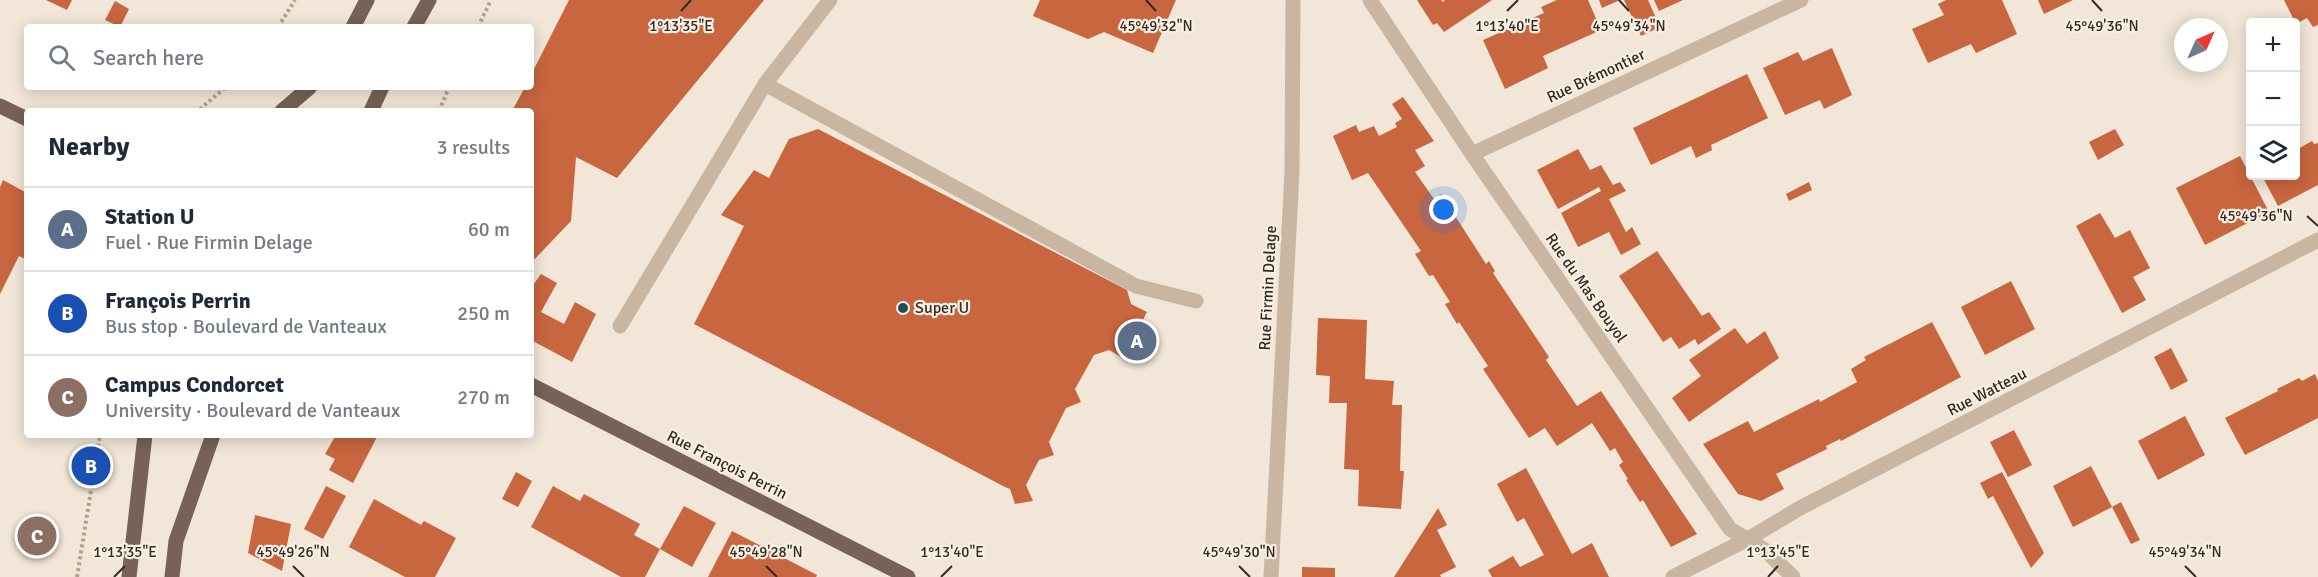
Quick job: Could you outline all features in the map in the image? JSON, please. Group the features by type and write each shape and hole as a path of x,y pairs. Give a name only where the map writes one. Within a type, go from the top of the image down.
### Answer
{"main road":[{"path":"355,24 367,0"},
{"path":"416,24 429,0"},
{"path":"286,108 306,90"},
{"path":"372,108 381,90"},
{"path":"0,106 24,118"},
{"name":"Rue François Perrin","path":"534,387 908,577"},
{"path":"129,577 145,438"},
{"path":"172,577 176,541 212,438"}],"street":[{"path":"620,326 765,84 830,0"},
{"name":"Rue Firmin Delage","path":"1271,577 1292,172 1293,0"},
{"name":"Rue du Mas Bouyol","path":"1370,0 1472,154 1730,529 1765,550 1793,577"},
{"name":"Rue Brémontier","path":"1472,154 1801,0"},
{"path":"765,84 1136,286 1196,301"},
{"name":"Rue Watteau","path":"1673,577 2318,240"}],"path":[{"path":"280,24 295,0"},
{"path":"479,24 491,0"},
{"path":"201,108 222,90"},
{"path":"440,108 448,90"},
{"path":"77,577 100,438"}],"building":[{"path":"46,0 72,0 67,10"},
{"path":"569,0 764,0 617,178 576,157 571,221 534,260 534,108 514,108 523,90 534,90 534,69"},
{"path":"1040,0 1176,0 1153,53 1104,32 1088,39 1033,16"},
{"path":"1417,0 1441,0 1443,2 1445,0 1492,0 1444,32 1437,23 1433,25"},
{"path":"1557,0 1588,0 1601,30 1543,56 1548,68 1505,89 1483,40 1544,13 1541,7"},
{"path":"1599,0 1620,0 1602,8"},
{"path":"1624,0 1648,0 1660,27 1641,36"},
{"path":"1654,0 1683,0 1659,11"},
{"path":"1946,0 2002,0 2017,34 1976,53 1971,44 1928,63 1912,29 1944,15 1938,4"},
{"path":"2038,0 2073,0 2044,14"},
{"path":"2284,0 2318,0 2318,25 2313,27 2307,18 2300,22 2300,18 2293,18"},
{"path":"115,1 129,9 122,24 114,24 105,20"},
{"path":"1832,48 1852,95 1824,109 1820,100 1785,115 1763,68 1798,52 1803,61"},
{"path":"1747,74 1768,118 1711,145 1712,150 1696,158 1691,146 1651,165 1633,128"},
{"path":"1403,97 1434,141 1415,150 1425,166 1415,172 1434,199 1441,194 1486,264 1489,261 1495,271 1493,273 1549,357 1546,360 1577,406 1601,391 1697,534 1671,547 1643,500 1640,502 1626,480 1628,479 1619,465 1623,462 1615,448 1610,451 1592,423 1557,446 1545,428 1529,438 1483,369 1488,366 1445,304 1450,302 1433,275 1429,276 1415,254 1421,251 1368,173 1352,180 1333,136 1356,125 1359,132 1374,126 1379,136 1397,127 1395,123 1402,119 1392,104"},
{"path":"818,129 1127,290 1131,304 1147,312 1123,358 1109,350 1094,355 1075,389 1081,402 1066,408 1049,442 1054,455 1039,460 1026,485 1033,501 1015,504 1010,489 694,324 744,226 721,215 754,170 769,178 789,139"},
{"path":"2115,129 2124,145 2098,160 2089,142"},
{"path":"2312,141 2314,144 2318,143 2318,185 2278,206 2264,180 2300,180 2300,148"},
{"path":"1578,149 1590,170 1601,165 1613,185 1620,182 1626,191 1609,199 1626,232 1632,227 1641,244 1621,255 1609,232 1578,247 1561,213 1601,191 1599,187 1558,209 1537,170"},
{"path":"2240,156 2246,168 2246,180 2252,180 2269,212 2205,245 2176,188"},
{"path":"3,180 24,191 24,258 19,256 0,294 0,187"},
{"path":"1809,182 1812,190 1789,201 1786,194"},
{"path":"2100,213 2115,238 2130,230 2150,268 2133,277 2146,300 2122,313 2076,226"},
{"path":"1657,251 1702,316 1709,312 1721,329 1698,345 1695,339 1679,349 1671,337 1663,342 1619,276"},
{"path":"541,274 557,283 541,312 564,324 575,302 596,314 572,362 534,342 534,284"},
{"path":"2011,281 2035,329 1985,355 1961,307"},
{"path":"1318,318 1367,320 1365,379 1394,381 1392,405 1402,405 1400,471 1404,471 1401,509 1358,506 1359,470 1344,469 1347,403 1329,403 1330,376 1316,375"},
{"path":"1932,322 1961,377 1776,474 1784,489 1761,501 1738,494 1703,444 1748,421 1754,432 1819,399 1820,402 1857,382 1851,369 1866,360 1864,357"},
{"path":"1735,328 1747,344 1765,331 1779,358 1689,422 1672,398 1701,376 1689,360"},
{"path":"2171,348 2188,381 2171,390 2154,357"},
{"path":"2315,374 2318,381 2318,418 2245,455 2225,418 2299,378 2302,381"},
{"path":"2185,416 2205,455 2158,480 2138,441"},
{"path":"2014,430 2032,465 2008,477 1990,442"},
{"path":"334,438 376,438 353,483 329,470 335,459 325,454"},
{"path":"2091,466 2112,507 2073,527 2053,486"},
{"path":"1526,468 1572,554 1592,543 1609,577 1492,577 1488,570 1513,556 1520,567 1544,555 1524,518 1517,522 1497,484"},
{"path":"516,472 532,481 518,507 502,499"},
{"path":"2002,472 2044,553 2031,568 1993,496 1988,499 1980,483"},
{"path":"326,486 346,496 323,539 304,529"},
{"path":"553,486 580,501 584,494 640,524 634,535 660,549 645,577 621,577 531,527"},
{"path":"374,499 421,525 424,521 456,538 435,577 405,577 349,547"},
{"path":"2121,502 2140,540 2131,544 2112,507"},
{"path":"684,506 716,523 692,567 660,549"},
{"path":"1438,508 1447,525 1437,530 1456,567 1440,575 1441,577 1394,577"},
{"path":"255,515 291,524 282,571 248,553"},
{"path":"732,531 817,575 816,577 708,577"},
{"path":"1302,567 1335,568 1335,577 1302,577"}],"place":[{"name":"Super U","path":"903,308"},
{"name":"Station U","path":"1137,341"},
{"name":"François Perrin","path":"91,466"},
{"name":"Campus Condorcet","path":"37,536"}]}
